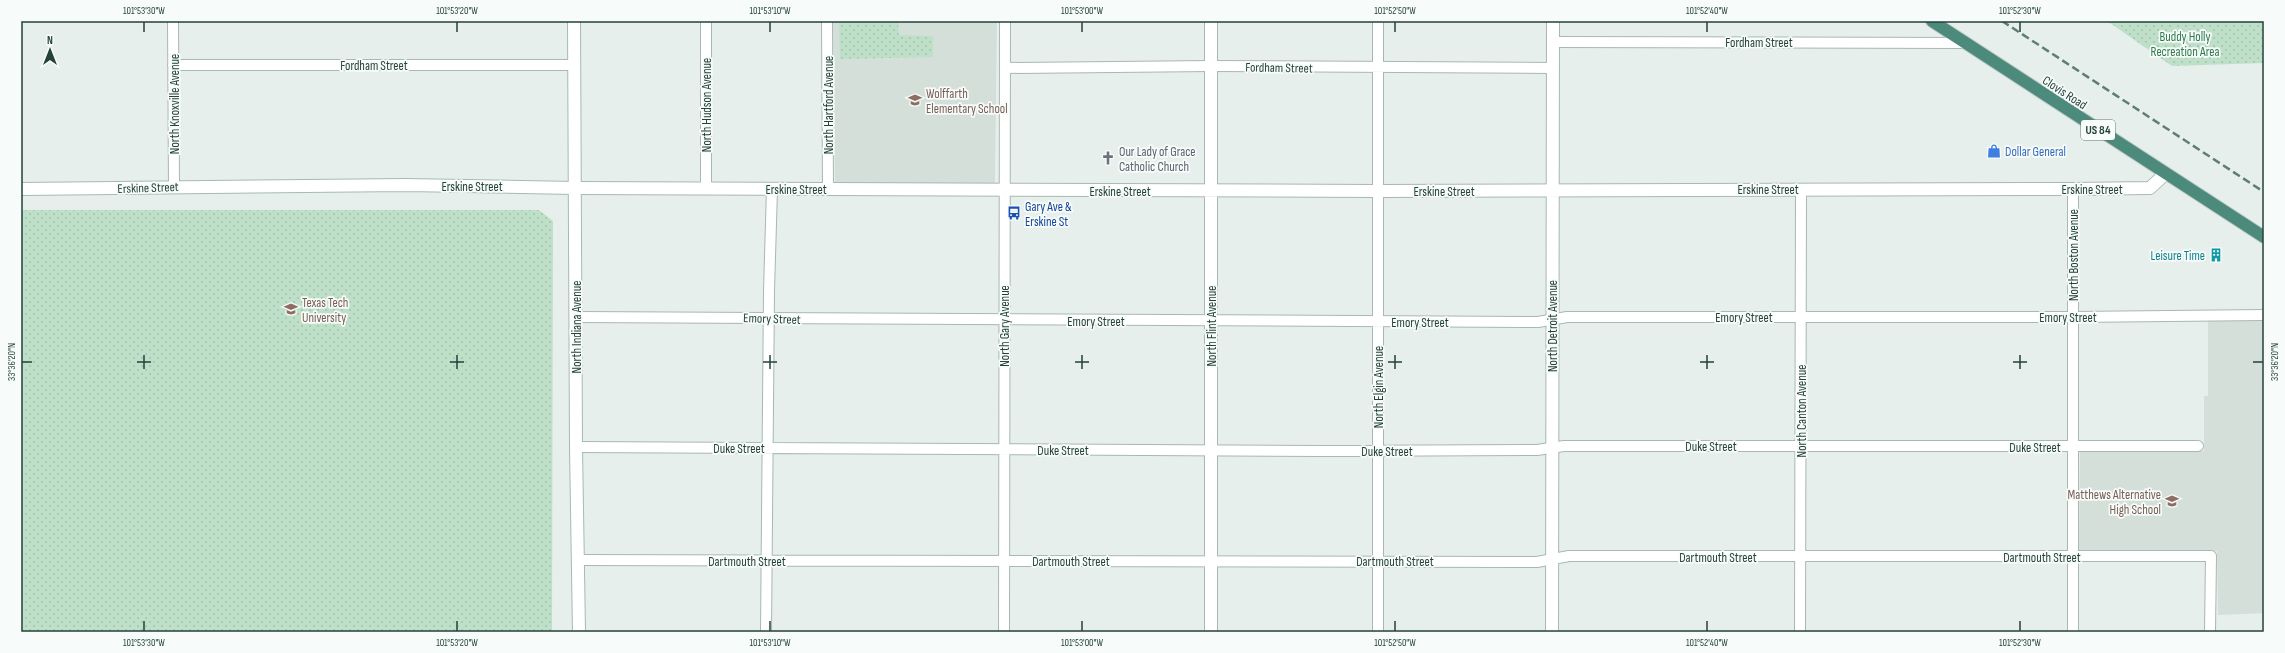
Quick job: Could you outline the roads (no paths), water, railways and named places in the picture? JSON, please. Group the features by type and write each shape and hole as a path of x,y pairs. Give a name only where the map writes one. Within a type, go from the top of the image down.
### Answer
{"highway":[{"name":"Clovis Road","path":"1932,21 2264,238"}],"street":[{"name":"North Knoxville Avenue","path":"173,21 174,186"},
{"name":"North Indiana Avenue","path":"574,21 576,447 579,632"},
{"name":"North Hudson Avenue","path":"706,21 706,190"},
{"name":"North Hartford Avenue","path":"827,21 828,189"},
{"name":"North Gary Avenue","path":"1004,632 1005,21"},
{"name":"North Flint Avenue","path":"1211,21 1211,632"},
{"name":"North Elgin Avenue","path":"1378,21 1378,632"},
{"name":"North Detroit Avenue","path":"1552,632 1553,21"},
{"name":"Fordham Street","path":"1553,42 1966,43"},
{"name":"Fordham Street","path":"173,65 575,65"},
{"name":"Fordham Street","path":"1006,68 1211,66 1553,68"},
{"name":"Erskine Street","path":"21,189 174,186 488,186 706,190 828,189 1211,191 2073,189 2150,188 2165,174"},
{"path":"766,632 768,318 772,189"},
{"name":"North Boston Avenue","path":"2073,189 2073,632"},
{"name":"North Canton Avenue","path":"1800,632 1801,190"},
{"name":"Emory Street","path":"576,317 1004,321 1538,322 1568,317 2074,317 2264,315"},
{"name":"Duke Street","path":"576,447 1378,451 1801,446 2198,446"},
{"name":"Dartmouth Street","path":"578,560 1536,562 1569,556 2211,556 2210,632"}],"railway":[{"path":"2002,21 2264,192"}],"place":[{"name":"Wolffarth Elementary School","path":"915,100"},
{"name":"Dollar General","path":"1994,151"},
{"name":"Our Lady of Grace Catholic Church","path":"1108,158"},
{"name":"Gary Ave & Erskine St","path":"1014,213"},
{"name":"Leisure Time","path":"2216,255"},
{"name":"Texas Tech University","path":"291,309"},
{"name":"Matthews Alternative High School","path":"2172,501"}],"park label":[{"name":"Buddy Holly Recreation Area","path":"2185,44"}]}
